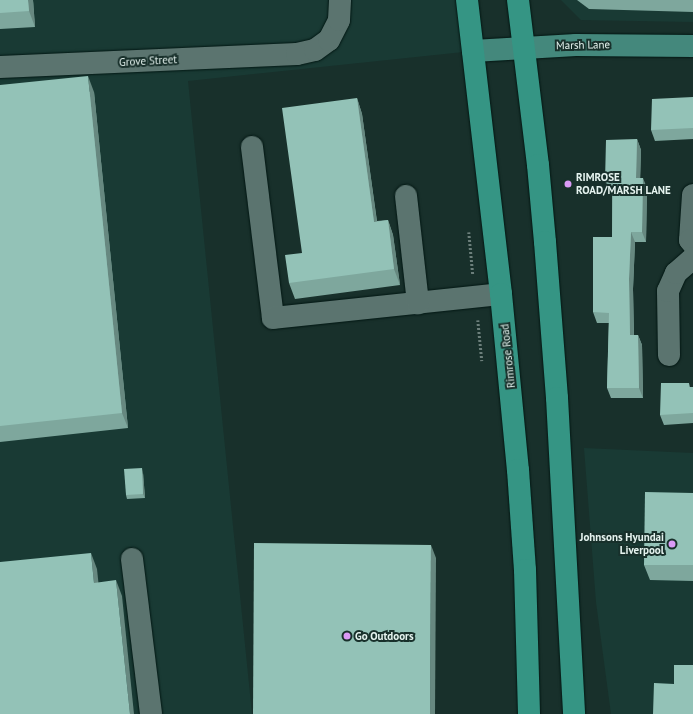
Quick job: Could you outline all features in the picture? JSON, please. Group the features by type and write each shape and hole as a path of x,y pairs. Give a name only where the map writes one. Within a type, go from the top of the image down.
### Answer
{"highway":[{"name":"Rimrose Road","path":"467,0 501,294 518,470 525,570 529,714"},
{"path":"518,0 538,165 545,242 557,398 574,714"}],"main road":[{"name":"Marsh Lane","path":"473,51 523,47 584,45 693,46"}],"street":[{"name":"Grove Street","path":"0,67 297,54 315,50 329,40 339,20 340,0"},
{"path":"252,147 273,318 501,294"},
{"path":"693,195 690,240 693,244"},
{"path":"406,196 418,303"},
{"path":"669,355 668,291 676,273 693,258"},
{"path":"132,559 151,714"}],"path":[{"path":"468,226 483,367"}],"shaded area":[{"path":"0,0 467,0 473,51 188,81 252,714 0,714"},
{"path":"561,0 693,0 693,22 581,20"},
{"path":"584,448 693,453 693,714 611,714 596,602"}],"building":[{"path":"0,0 28,0 29,11 0,13"},
{"path":"88,76 122,413 0,426 0,85"},
{"path":"693,97 693,128 651,130 652,99"},
{"path":"357,98 374,222 388,220 394,269 289,283 285,255 302,253 282,108"},
{"path":"637,139 636,178 643,178 642,232 631,232 629,279 630,335 638,335 639,388 607,388 609,313 593,312 593,237 612,237 613,182 605,181 606,140"},
{"path":"661,383 689,383 689,387 693,387 693,413 660,415"},
{"path":"142,468 143,494 126,495 124,469"},
{"name":"Johnsons Hyundai Liverpool","path":"645,492 693,493 693,565 644,565"},
{"name":"Go Outdoors","path":"254,543 431,545 430,714 253,714"},
{"path":"91,553 94,583 116,580 130,714 0,714 0,562"},
{"path":"674,665 693,665 693,714 653,714 654,683 674,684"}],"place":[{"name":"RIMROSE ROAD/MARSH LANE","path":"568,184"},
{"name":"Johnsons Hyundai Liverpool","path":"672,544"},
{"name":"Go Outdoors","path":"347,636"}]}
